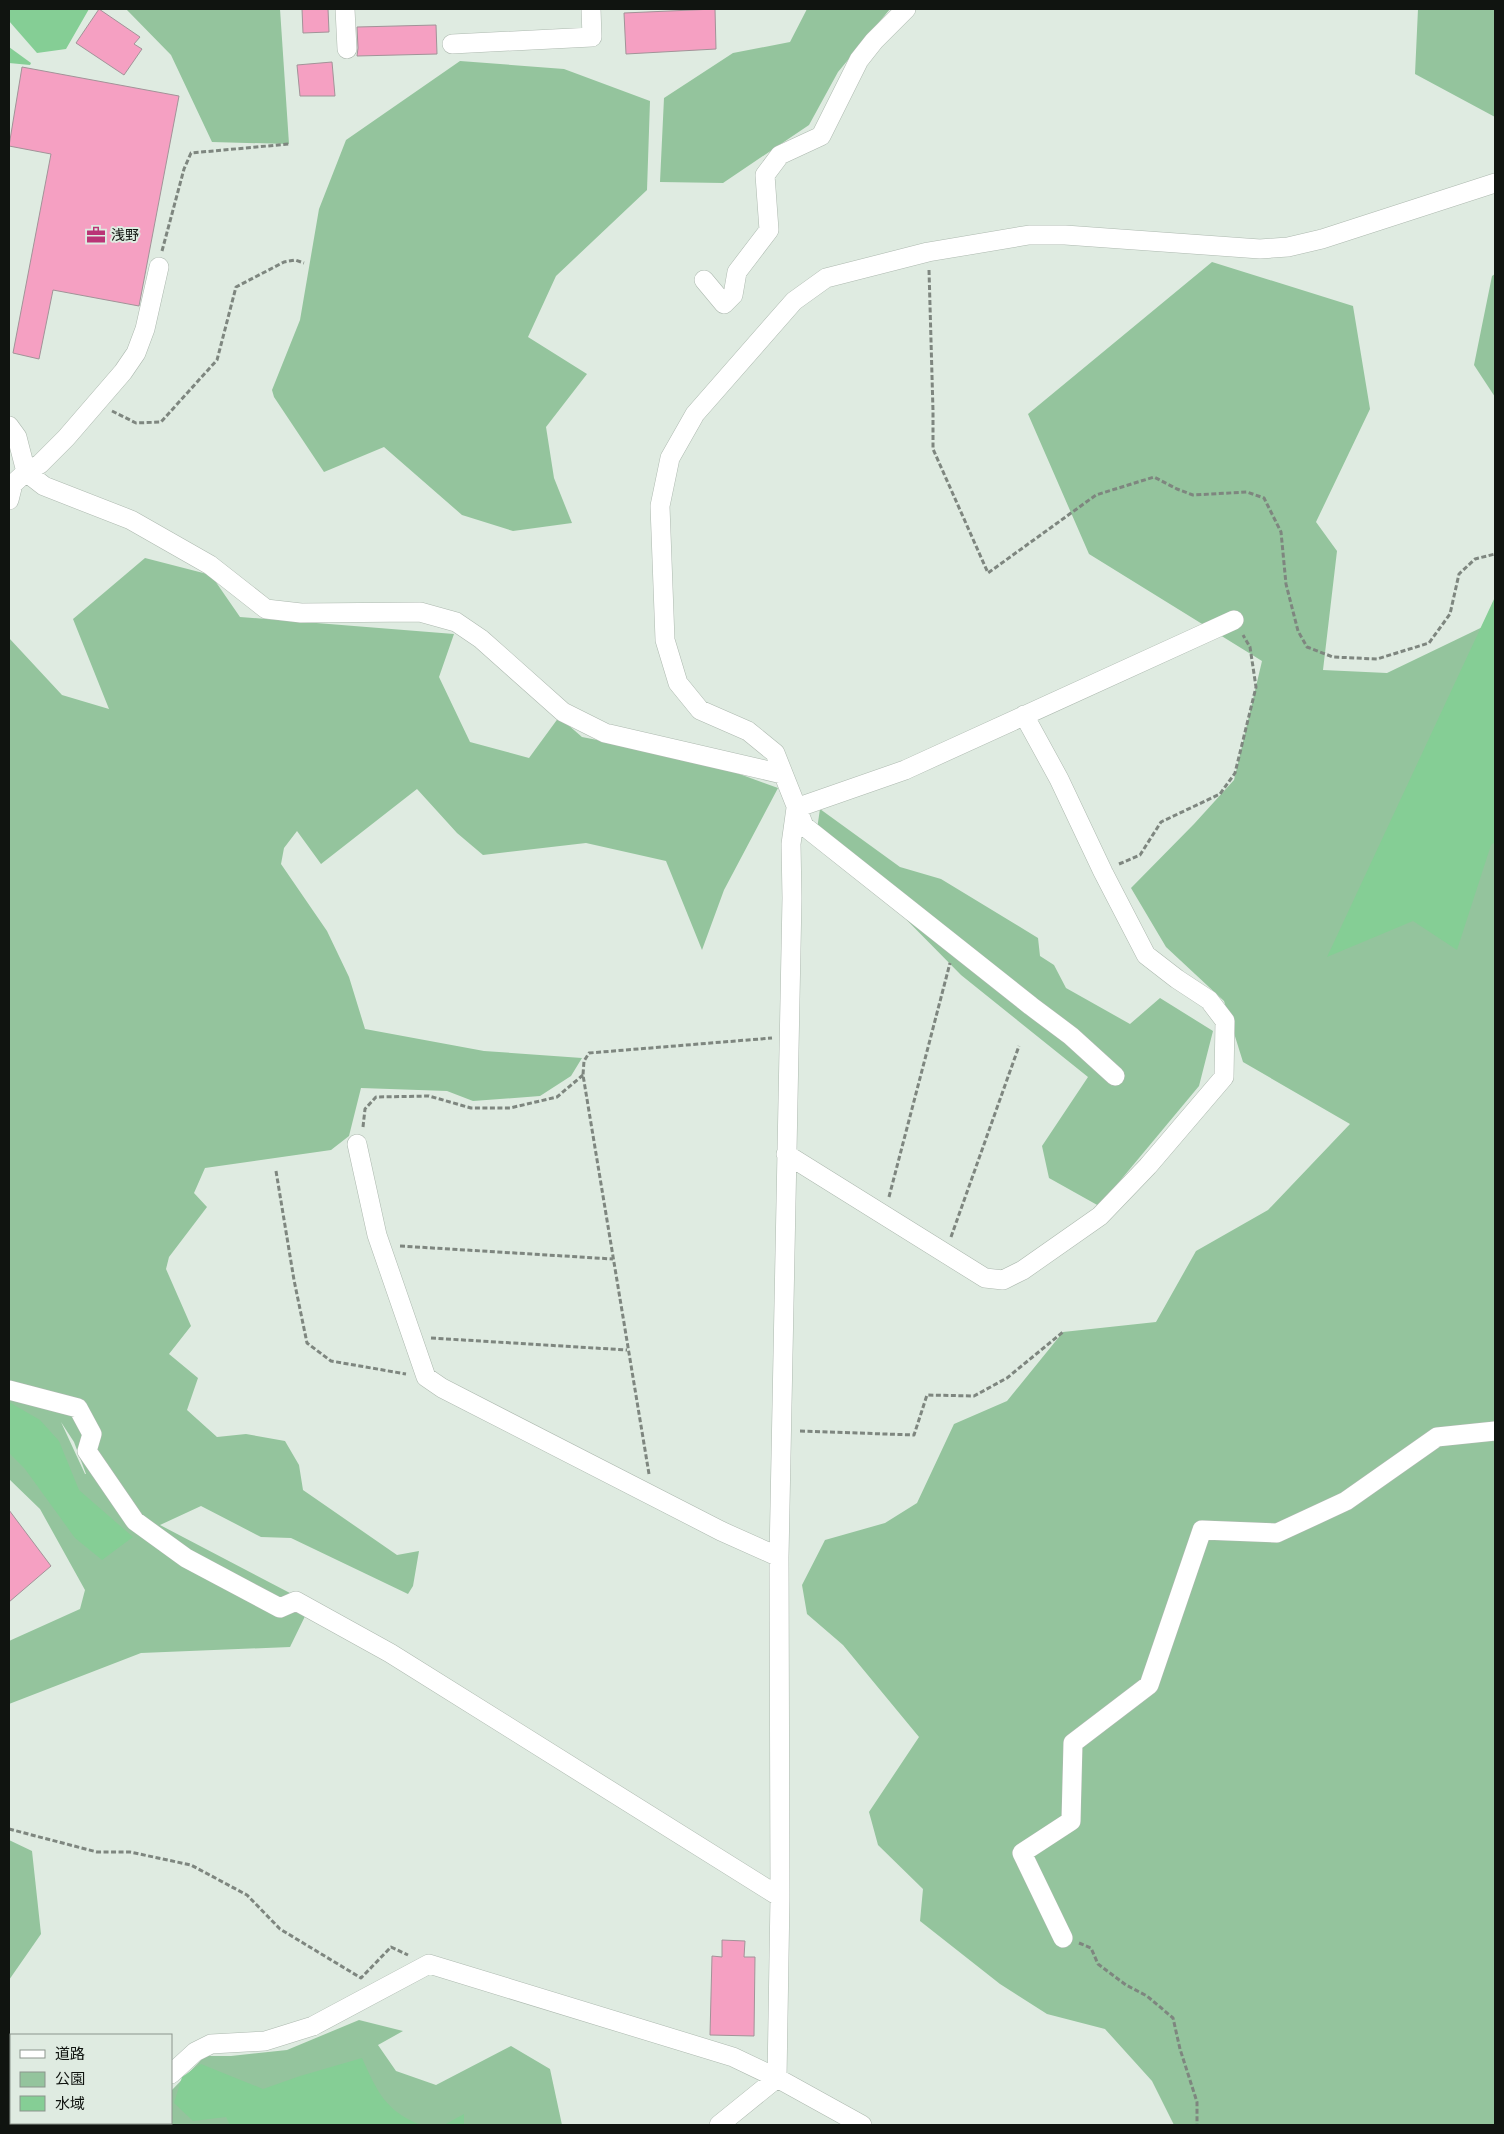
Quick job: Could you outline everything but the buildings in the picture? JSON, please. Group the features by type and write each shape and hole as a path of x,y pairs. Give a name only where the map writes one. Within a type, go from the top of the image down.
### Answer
{"street":[{"path":"346,9 347,49"},
{"path":"452,44 592,37 591,9"},
{"path":"704,280 724,304 733,295 737,272 769,230 765,175 780,155 821,136 859,60 874,41 906,9"},
{"path":"1115,1076 1071,1036 804,826 774,753 748,731 700,710 678,683 665,640 662,596 660,506 670,458 695,414 794,301 826,278 928,252 1029,235 1064,235 1260,249 1288,248 1322,239 1495,183"},
{"path":"9,500 13,484 26,472 40,464 66,438 123,372 136,353 145,328 159,267"},
{"path":"9,426 17,437 26,472 44,486 131,520 210,565 266,609 302,613 420,612 456,622 482,639 563,712 605,732 782,774"},
{"path":"796,808 905,770 1234,620"},
{"path":"786,1154 985,1278 1003,1280 1023,1270 1100,1216 1148,1166 1224,1077 1225,1021 1208,1000 1146,955 1103,872 1059,779 1024,715"},
{"path":"720,2125 777,2078 780,1897 779,1557 792,898 791,844 796,808"},
{"path":"357,1144 380,1244 426,1377 442,1388 653,1497 779,1557"},
{"path":"9,1390 78,1408 92,1434 87,1451 136,1521 186,1558 280,1608 296,1601 390,1652 780,1897"},
{"path":"1063,1938 1022,1852 1071,1821 1074,1743 1149,1684 1202,1530 1277,1534 1346,1501 1437,1437 1495,1431"},
{"path":"172,2073 195,2052 211,2044 265,2041 313,2026 429,1964 733,2058 777,2078 862,2125"},
{"path":"63,2125 78,2124"}],"path":[{"path":"159,267 184,169 190,153 288,144"},
{"path":"928,252 934,411 932,449 988,574 1096,495 1154,477 1193,495 1247,492 1264,498 1281,532 1286,584 1298,631 1307,647 1333,657 1377,660 1429,643 1450,614 1459,574 1475,559 1495,554"},
{"path":"95,404 136,423 162,422 217,360 236,287 284,262 295,260 304,263"},
{"path":"1103,872 1140,855 1161,822 1220,794 1235,773 1256,686 1250,647 1234,620"},
{"path":"885,1214 954,945"},
{"path":"653,1497 627,1350 583,1075 584,1061 589,1053 789,1037"},
{"path":"944,1254 1019,1046"},
{"path":"357,1144 362,1134 365,1108 376,1096 429,1096 472,1108 510,1108 557,1097 583,1075"},
{"path":"276,1172 294,1280 307,1343 331,1362 426,1377"},
{"path":"380,1244 613,1259"},
{"path":"781,1430 914,1435 927,1395 974,1396 1006,1378 1063,1332"},
{"path":"411,1336 627,1350"},
{"path":"9,1829 97,1852 130,1852 191,1865 247,1895 280,1929 362,1978 391,1947 429,1964"},
{"path":"1063,1938 1091,1948 1098,1964 1126,1985 1147,1996 1173,2018 1180,2049 1197,2102 1197,2125"}],"green space":[{"path":"126,9 280,9 289,144 212,142 171,55"},
{"path":"807,9 890,9 838,72 809,125 723,183 660,182 664,98 733,53 790,42"},
{"path":"1418,9 1495,9 1495,117 1415,74"},
{"path":"460,61 564,69 650,101 647,190 556,276 528,337 587,374 546,427 554,478 572,523 513,531 462,515 384,447 324,472 274,397 272,390 300,320 319,209 346,140"},
{"path":"1212,262 1353,306 1370,409 1316,522 1337,551 1323,670 1387,673 1495,621 1495,2125 1174,2125 1152,2081 1105,2029 1047,2014 1000,1984 920,1921 923,1889 878,1845 869,1812 919,1737 843,1645 807,1614 802,1585 825,1540 885,1523 917,1503 954,1424 1007,1401 1063,1332 1156,1322 1196,1251 1268,1210 1350,1124 1243,1062 1224,1001 1166,947 1131,888 1234,780 1262,661 1089,554 1028,414"},
{"path":"1495,274 1495,397 1474,365 1492,276"},
{"path":"145,558 211,575 240,617 454,634 439,677 470,742 529,758 559,717 582,737 704,761 778,788 724,890 702,950 666,861 586,843 483,855 457,833 417,789 321,864 297,831 284,848 281,864 327,931 349,977 365,1029 484,1051 582,1058 571,1076 540,1096 473,1101 447,1091 361,1088 349,1136 331,1150 205,1168 194,1193 207,1207 169,1257 166,1269 191,1326 169,1354 198,1378 187,1410 217,1437 246,1434 285,1441 299,1465 303,1490 397,1555 419,1551 413,1586 408,1594 291,1538 261,1537 201,1506 160,1525 311,1604 290,1647 141,1653 9,1704 9,1641 80,1609 85,1590 40,1509 9,1479 9,638 62,695 109,709 73,619","holes":["61,1422 74,1442 86,1474"]},
{"path":"820,809 900,867 941,879 1038,938 1040,956 1054,965 1066,988 1130,1024 1160,998 1213,1031 1199,1086 1099,1206 1049,1178 1042,1146 1088,1077 961,975 817,829"},
{"path":"9,1840 32,1851 41,1934 9,1980"},
{"path":"359,2020 403,2031 378,2045 396,2071 436,2085 511,2046 550,2069 562,2125 133,2125 172,2124 172,2090 205,2056 231,2056 287,2050"}],"water":[{"path":"9,9 89,9 66,49 37,53 9,21"},
{"path":"9,47 31,63 30,65 9,63"},
{"path":"1495,597 1495,842 1491,845 1457,950 1413,921 1327,957"},
{"path":"9,1402 40,1420 59,1441 79,1490 133,1537 102,1560 75,1538 25,1469 9,1453"},
{"path":"362,2058 372,2080 390,2106 421,2125 230,2125 226,2117 193,2121 174,2103 182,2077 201,2064 263,2089"},
{"path":"464,2114 464,2125 444,2125"}],"place":[{"name":"浅野","path":"96,235"}]}
